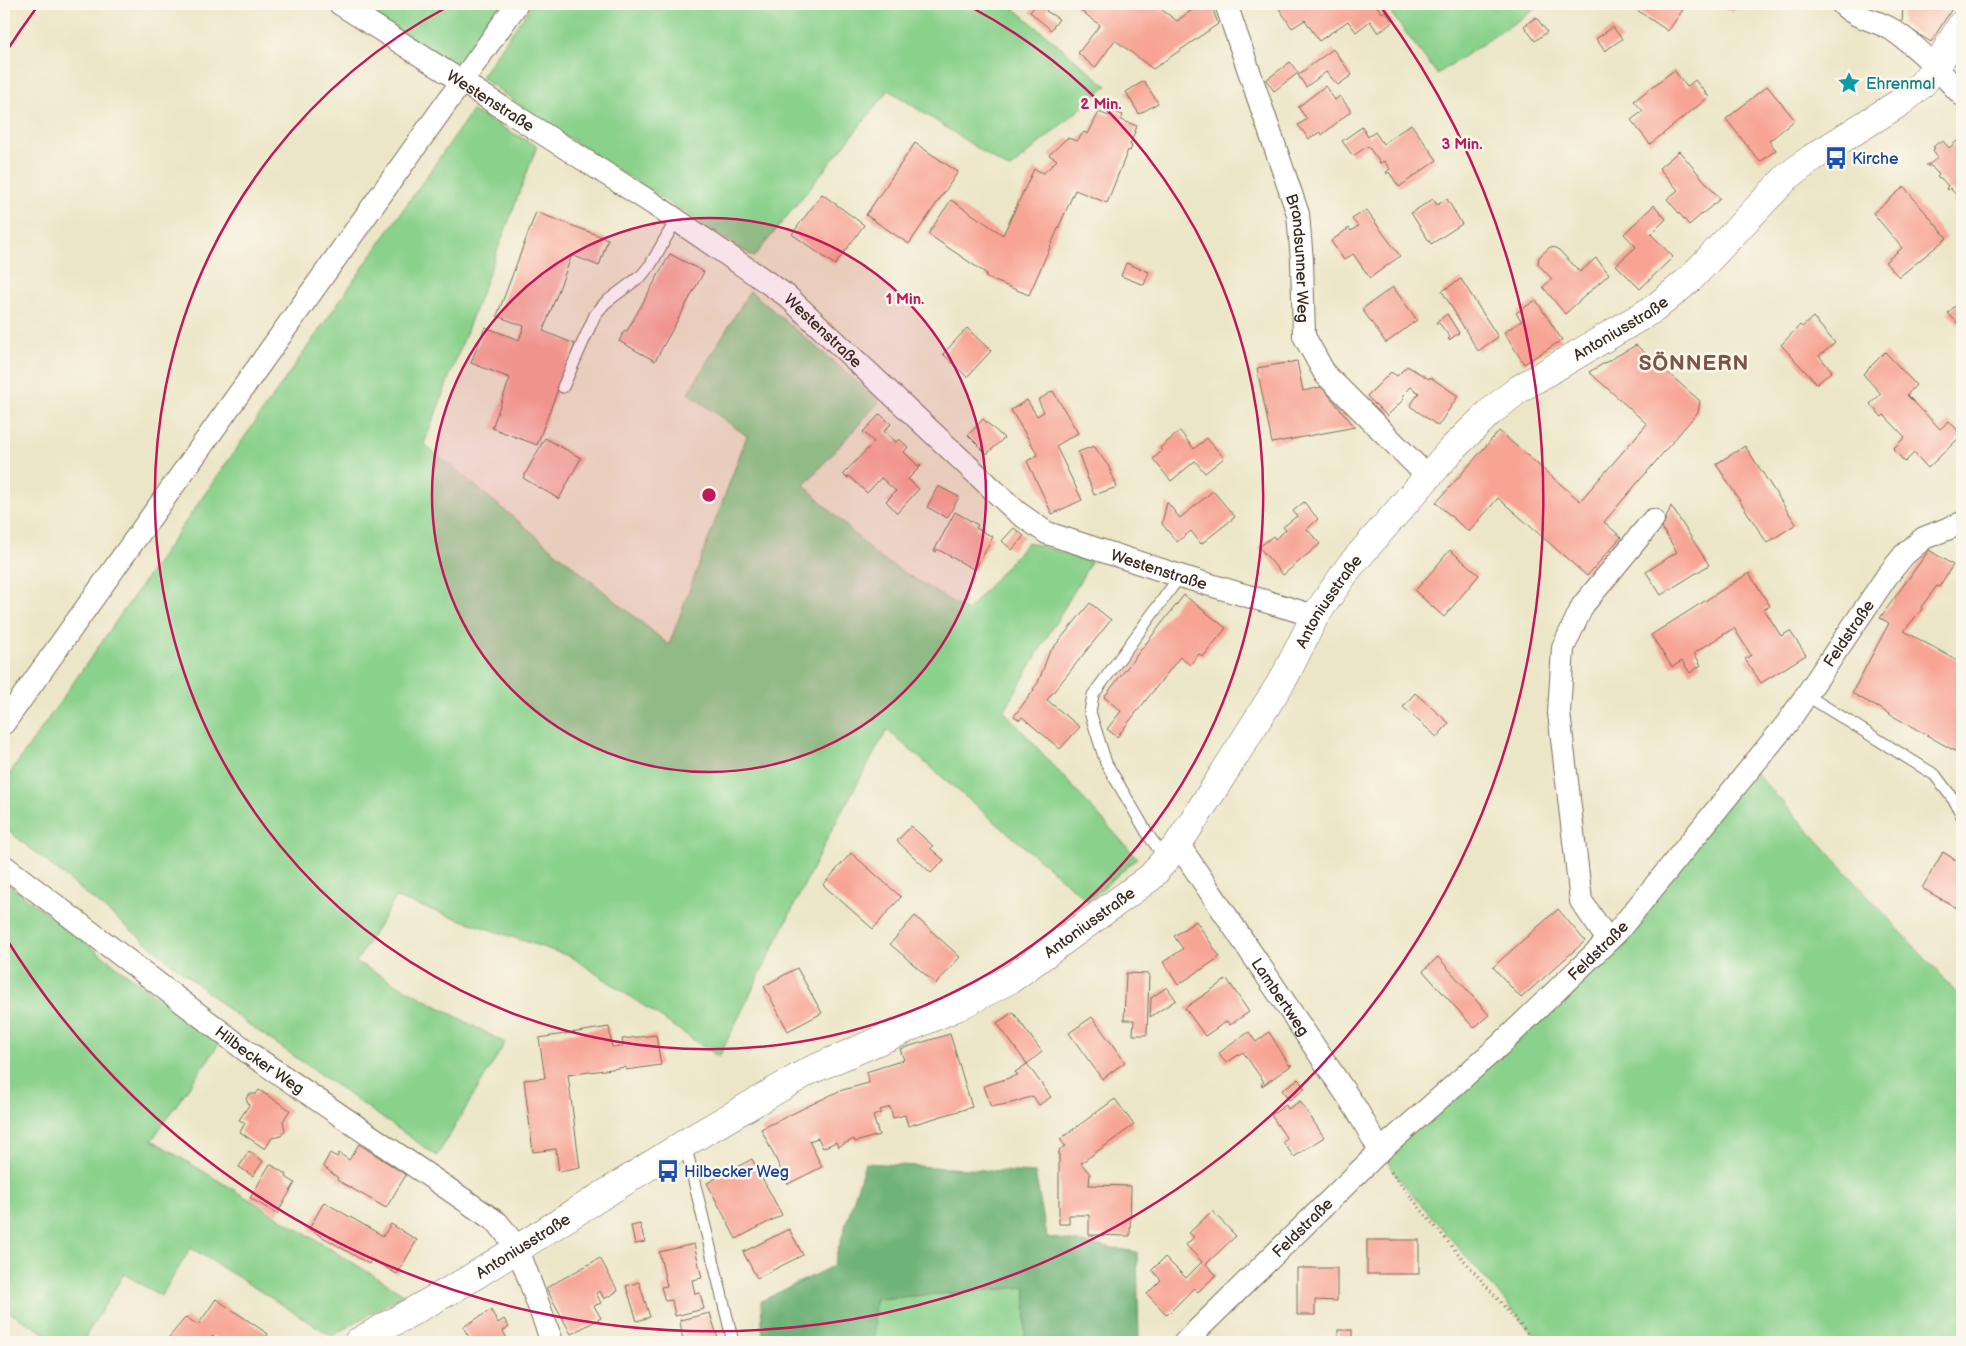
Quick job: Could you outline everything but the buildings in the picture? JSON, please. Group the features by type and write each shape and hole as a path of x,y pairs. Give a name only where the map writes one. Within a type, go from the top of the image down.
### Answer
{"street":[{"name":"Westenstraße","path":"340,4 676,220 787,296 1017,512 1047,533 1180,576 1314,616"},
{"path":"4,723 517,4"},
{"name":"Brandsunner Weg","path":"1226,4 1298,214 1302,261 1304,336 1325,374 1428,477"},
{"path":"1842,4 1850,12 1891,29 1920,50 1962,95"},
{"name":"Antoniusstraße","path":"363,1341 518,1249 685,1144 810,1070 957,1007 1012,979 1151,877 1172,852 1284,676 1314,616 1350,566 1458,443 1519,389 1654,308 1690,279 1787,177 1812,158 1901,102 1921,85 1936,67 1962,24"},
{"path":"1608,940 1581,901 1559,713 1563,648 1583,605 1653,520"},
{"name":"Feldstraße","path":"1185,1342 1380,1151 1501,1044 1618,931 1788,722 1887,576 1904,555 1924,538 1962,523"},
{"name":"Lambertweg","path":"1172,852 1358,1110 1380,1151"},
{"name":"Hilbecker Weg","path":"4,866 250,1053 498,1223 518,1249"},
{"path":"518,1249 552,1342"}],"lane":[{"path":"564,387 595,315 605,303 642,275 651,264 676,220"},
{"path":"1172,852 1149,836 1106,763 1090,712 1093,695 1180,576"},
{"path":"1806,696 1935,774 1956,803 1962,816"},
{"path":"685,1144 733,1342"}],"path":[{"path":"1380,1151 1393,1176 1536,1342"}],"green space":[{"path":"347,4 513,4 461,76"},
{"path":"532,4 1009,4 1107,86 1009,169 889,90 754,257 545,123 481,77"},
{"path":"1384,4 1543,4 1437,74"},
{"path":"472,111 537,146 424,444 669,645 747,436 688,393 750,291 880,401 804,485 877,556 967,611 1028,542 1091,562 1004,711 1137,858 1088,901 887,730 831,831 719,1057 572,957 396,898 356,962 505,1043 437,1156 238,1017 4,827 4,782"},
{"path":"1755,772 1962,999 1962,1342 1540,1342 1395,1174 1383,1150 1504,1046"},
{"path":"4,881 219,1044 152,1140 404,1294 332,1336 191,1248 161,1296 124,1274 82,1342 60,1342 4,1309"},
{"path":"865,1163 1035,1173 1047,1237 1137,1252 1139,1342 1025,1342 1026,1287 875,1299 874,1342 763,1342 761,1301 833,1266"},
{"path":"1026,1287 1025,1342 874,1342 874,1299"}],"place":[{"name":"Ehrenmal","path":"1849,83"},
{"name":"Kirche","path":"1836,158"},
{"name":"Hilbecker Weg","path":"668,1171"}],"district":[{"name":"SÖNNERN","path":"1694,363"}]}
